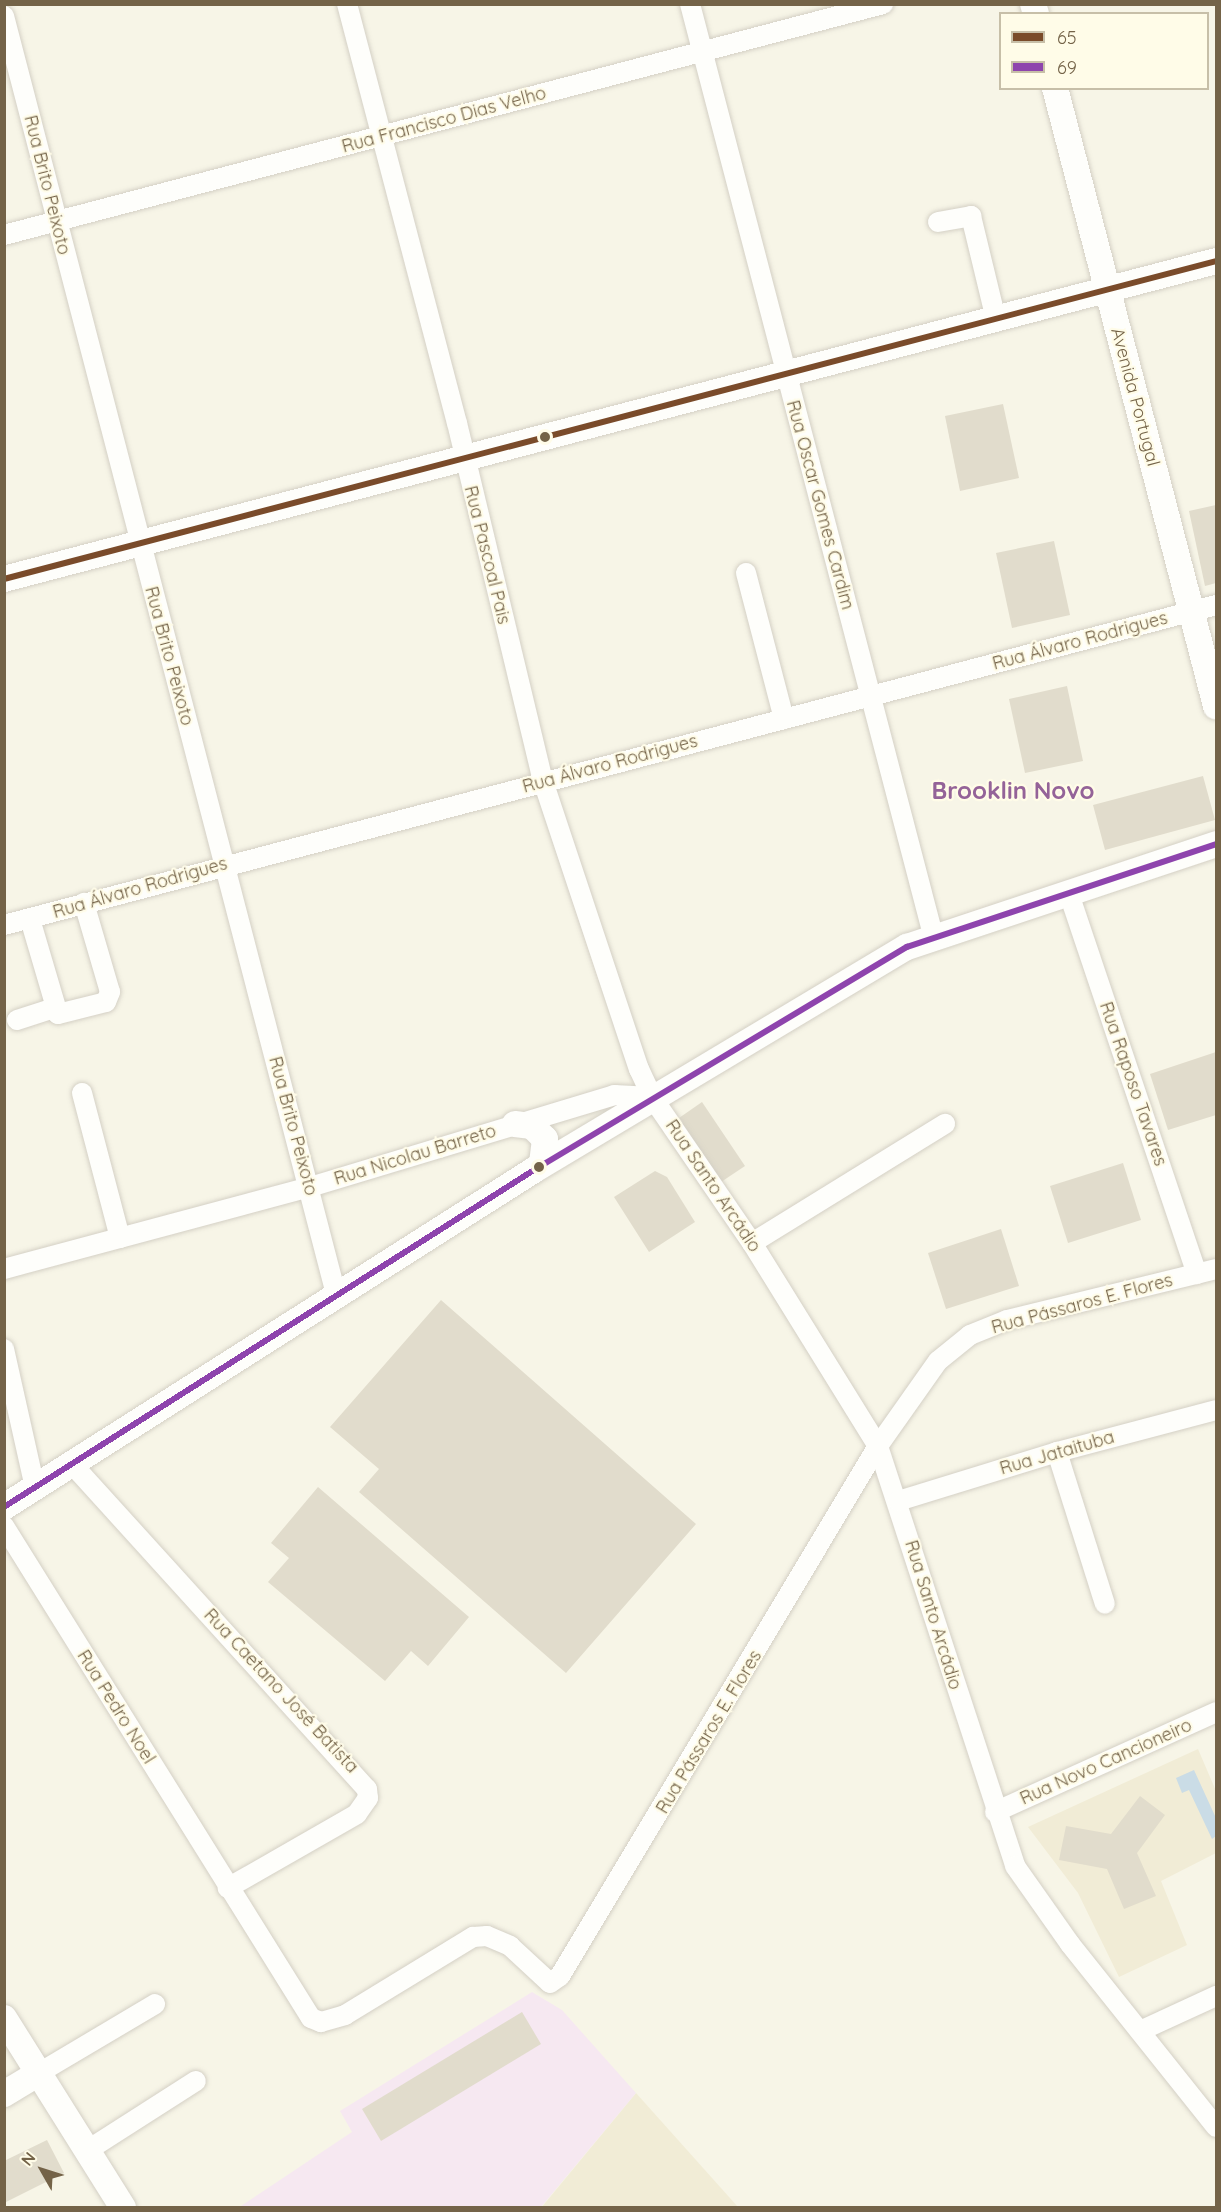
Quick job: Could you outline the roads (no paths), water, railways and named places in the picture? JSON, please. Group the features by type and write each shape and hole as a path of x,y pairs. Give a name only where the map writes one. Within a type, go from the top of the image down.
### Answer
{"street":[{"name":"Rua Pascoal Pais","path":"347,4 464,458 543,782 652,1097"},
{"name":"Rua Oscar Gomes Cardim","path":"690,4 933,934"},
{"name":"Rua Francisco Dias Velho","path":"4,235 883,4"},
{"name":"Rua Brito Peixoto","path":"4,16 336,1294"},
{"name":"Avenida Portugal","path":"1056,90 1107,292 1205,608 1216,706"},
{"path":"938,222 970,216 996,319"},
{"path":"4,579 996,319 1107,292 1216,261"},
{"path":"746,573 784,719"},
{"name":"Rua Álvaro Rodrigues","path":"4,925 224,864 1205,608"},
{"path":"4,1507 336,1294 652,1097 933,934 1069,894 1216,844"},
{"name":"Rua Raposo Tavares","path":"1069,894 1197,1274"},
{"path":"30,919 55,1008 60,1014 109,997 84,903"},
{"path":"17,1020 55,1008"},
{"path":"82,1093 120,1238"},
{"name":"Rua Nicolau Barreto","path":"4,1269 310,1187 614,1095 652,1097"},
{"name":"Rua Santo Arcádio","path":"652,1097 752,1243 878,1446 898,1502 995,1812 1015,1866 1216,2127"},
{"path":"515,1124 532,1126 545,1139 542,1165"},
{"path":"752,1243 945,1124"},
{"name":"Rua Pássaros E. Flores","path":"228,1888 302,2010 321,2022 345,2015 473,1937 487,1936 510,1946 545,1981 555,1981 878,1446 938,1361 970,1335 1007,1320 1216,1269"},
{"path":"4,1349 35,1488"},
{"name":"Rua Jataituba","path":"898,1502 1057,1452 1216,1410"},
{"path":"1057,1452 1105,1604"},
{"name":"Rua Caetano José Batista","path":"72,1464 367,1789 368,1798 357,1814 228,1888"},
{"name":"Rua Pedro Noel","path":"4,1526 228,1888"},
{"name":"Rua Novo Cancioneiro","path":"995,1812 1216,1712"},
{"path":"1140,2031 1216,1996"},
{"path":"4,2094 155,2004"},
{"path":"4,2018 123,2208"},
{"path":"88,2150 196,2081"}],"water":[{"path":"1194,1770 1216,1818 1216,1836 1212,1839 1189,1790 1182,1793 1176,1778"}],"district":[{"name":"Brooklin Novo","path":"1013,791"}]}
